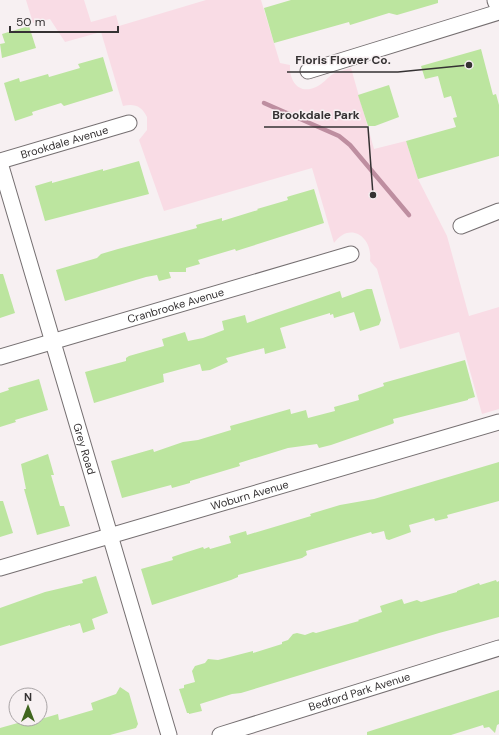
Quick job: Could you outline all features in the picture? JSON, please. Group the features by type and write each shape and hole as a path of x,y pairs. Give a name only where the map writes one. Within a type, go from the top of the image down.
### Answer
{"street":[{"path":"308,70 499,12"},
{"name":"Brookdale Avenue","path":"0,162 129,123"},
{"name":"Grey Road","path":"0,162 109,536 169,735"},
{"path":"461,226 499,211"},
{"name":"Cranbrooke Avenue","path":"0,357 351,254"},
{"name":"Woburn Avenue","path":"0,568 499,422"},
{"name":"Bedford Park Avenue","path":"220,735 499,648"}],"shaded area":[{"path":"26,0 84,0 91,22 116,15 119,26 206,0 261,0 280,63 290,65 291,76 296,85 300,88 310,89 321,84 333,74 351,68 374,149 406,141 418,179 447,236 469,316 499,307 499,409 482,414 459,332 400,349 377,269 370,261 368,245 359,235 353,233 347,233 340,236 334,243 312,168 164,211 139,140 147,130 147,117 143,110 137,106 123,106 101,32 65,42 50,19 33,23"}],"building":[{"path":"291,0 438,0 438,3 397,15 389,13 350,25 349,22 274,43 264,8"},
{"path":"29,26 36,48 2,58 0,44 5,43 2,34"},
{"path":"481,49 493,95 496,94 499,105 499,156 418,179 406,141 456,127 453,118 457,117 451,96 444,98 438,76 425,79 421,66"},
{"path":"103,57 113,91 64,106 61,103 32,112 33,115 15,121 4,83 19,78 20,82 48,74 49,77 80,68 78,64"},
{"path":"389,85 399,117 375,126 368,126 358,95"},
{"path":"139,161 149,194 45,221 35,186 52,181 52,183 103,169 103,171"},
{"path":"314,189 324,223 236,251 235,249 198,260 200,264 186,268 186,272 169,272 171,278 159,281 157,275 146,277 65,301 56,270 97,258 101,254 197,228 196,225 222,218 222,221 258,210 257,209 288,200 287,197"},
{"path":"0,274 3,274 15,313 0,318"},
{"path":"367,289 372,289 381,320 379,325 360,331 354,312 334,318 333,314 330,315 330,313 280,328 286,348 265,354 264,348 226,358 228,362 210,370 202,371 200,364 163,374 164,382 94,403 85,372 126,361 126,358 129,356 164,346 162,339 185,332 188,341 203,338 224,330 222,321 245,315 247,323 340,291 342,298"},
{"path":"465,360 475,397 468,400 393,419 394,423 392,424 331,445 319,448 317,444 288,448 239,463 240,466 190,481 190,483 172,488 171,485 122,498 111,461 153,449 154,452 183,442 198,440 231,430 230,426 290,409 291,414 306,410 308,418 335,411 334,407 359,400 358,395 384,386 383,383"},
{"path":"39,379 48,410 15,420 16,422 0,427 0,393 9,390 8,388"},
{"path":"48,454 54,475 51,475 60,506 64,506 70,526 37,535 24,489 26,489 21,464"},
{"path":"499,462 499,501 447,515 448,518 435,521 434,518 409,525 411,532 389,540 386,539 384,531 372,534 371,532 306,551 307,555 302,558 238,575 238,577 231,580 152,605 141,569 173,560 172,557 203,547 204,549 209,547 210,549 231,543 229,536 246,531 247,535 311,516 310,514 340,505 374,499"},
{"path":"0,501 3,501 13,533 0,537"},
{"path":"96,576 108,613 92,619 95,629 83,633 80,623 0,646 0,608 45,592 83,583 82,580"},
{"path":"496,580 497,582 499,581 499,617 439,633 241,693 232,694 200,704 202,711 189,714 187,713 179,689 184,688 184,685 195,682 192,671 195,666 205,663 208,659 218,660 253,651 253,653 282,644 282,642 288,640 293,634 297,633 305,635 313,632 316,633 359,621 358,620 382,612 380,606 402,599 404,604 417,600 421,602 457,592 479,583 480,585"},
{"path":"120,687 129,693 138,724 136,728 110,735 0,735 0,728 8,726 8,727 48,727 48,717 58,714 59,720 93,710 91,703 116,694"},
{"path":"499,690 499,724 497,725 495,733 489,727 484,728 483,725 451,735 367,735 367,732"}],"waterway":[{"path":"264,103 339,136 350,145 409,215"}],"place":[{"name":"Floris Flower Co.","path":"469,65"},
{"name":"Brookdale Park","path":"373,195"}]}
